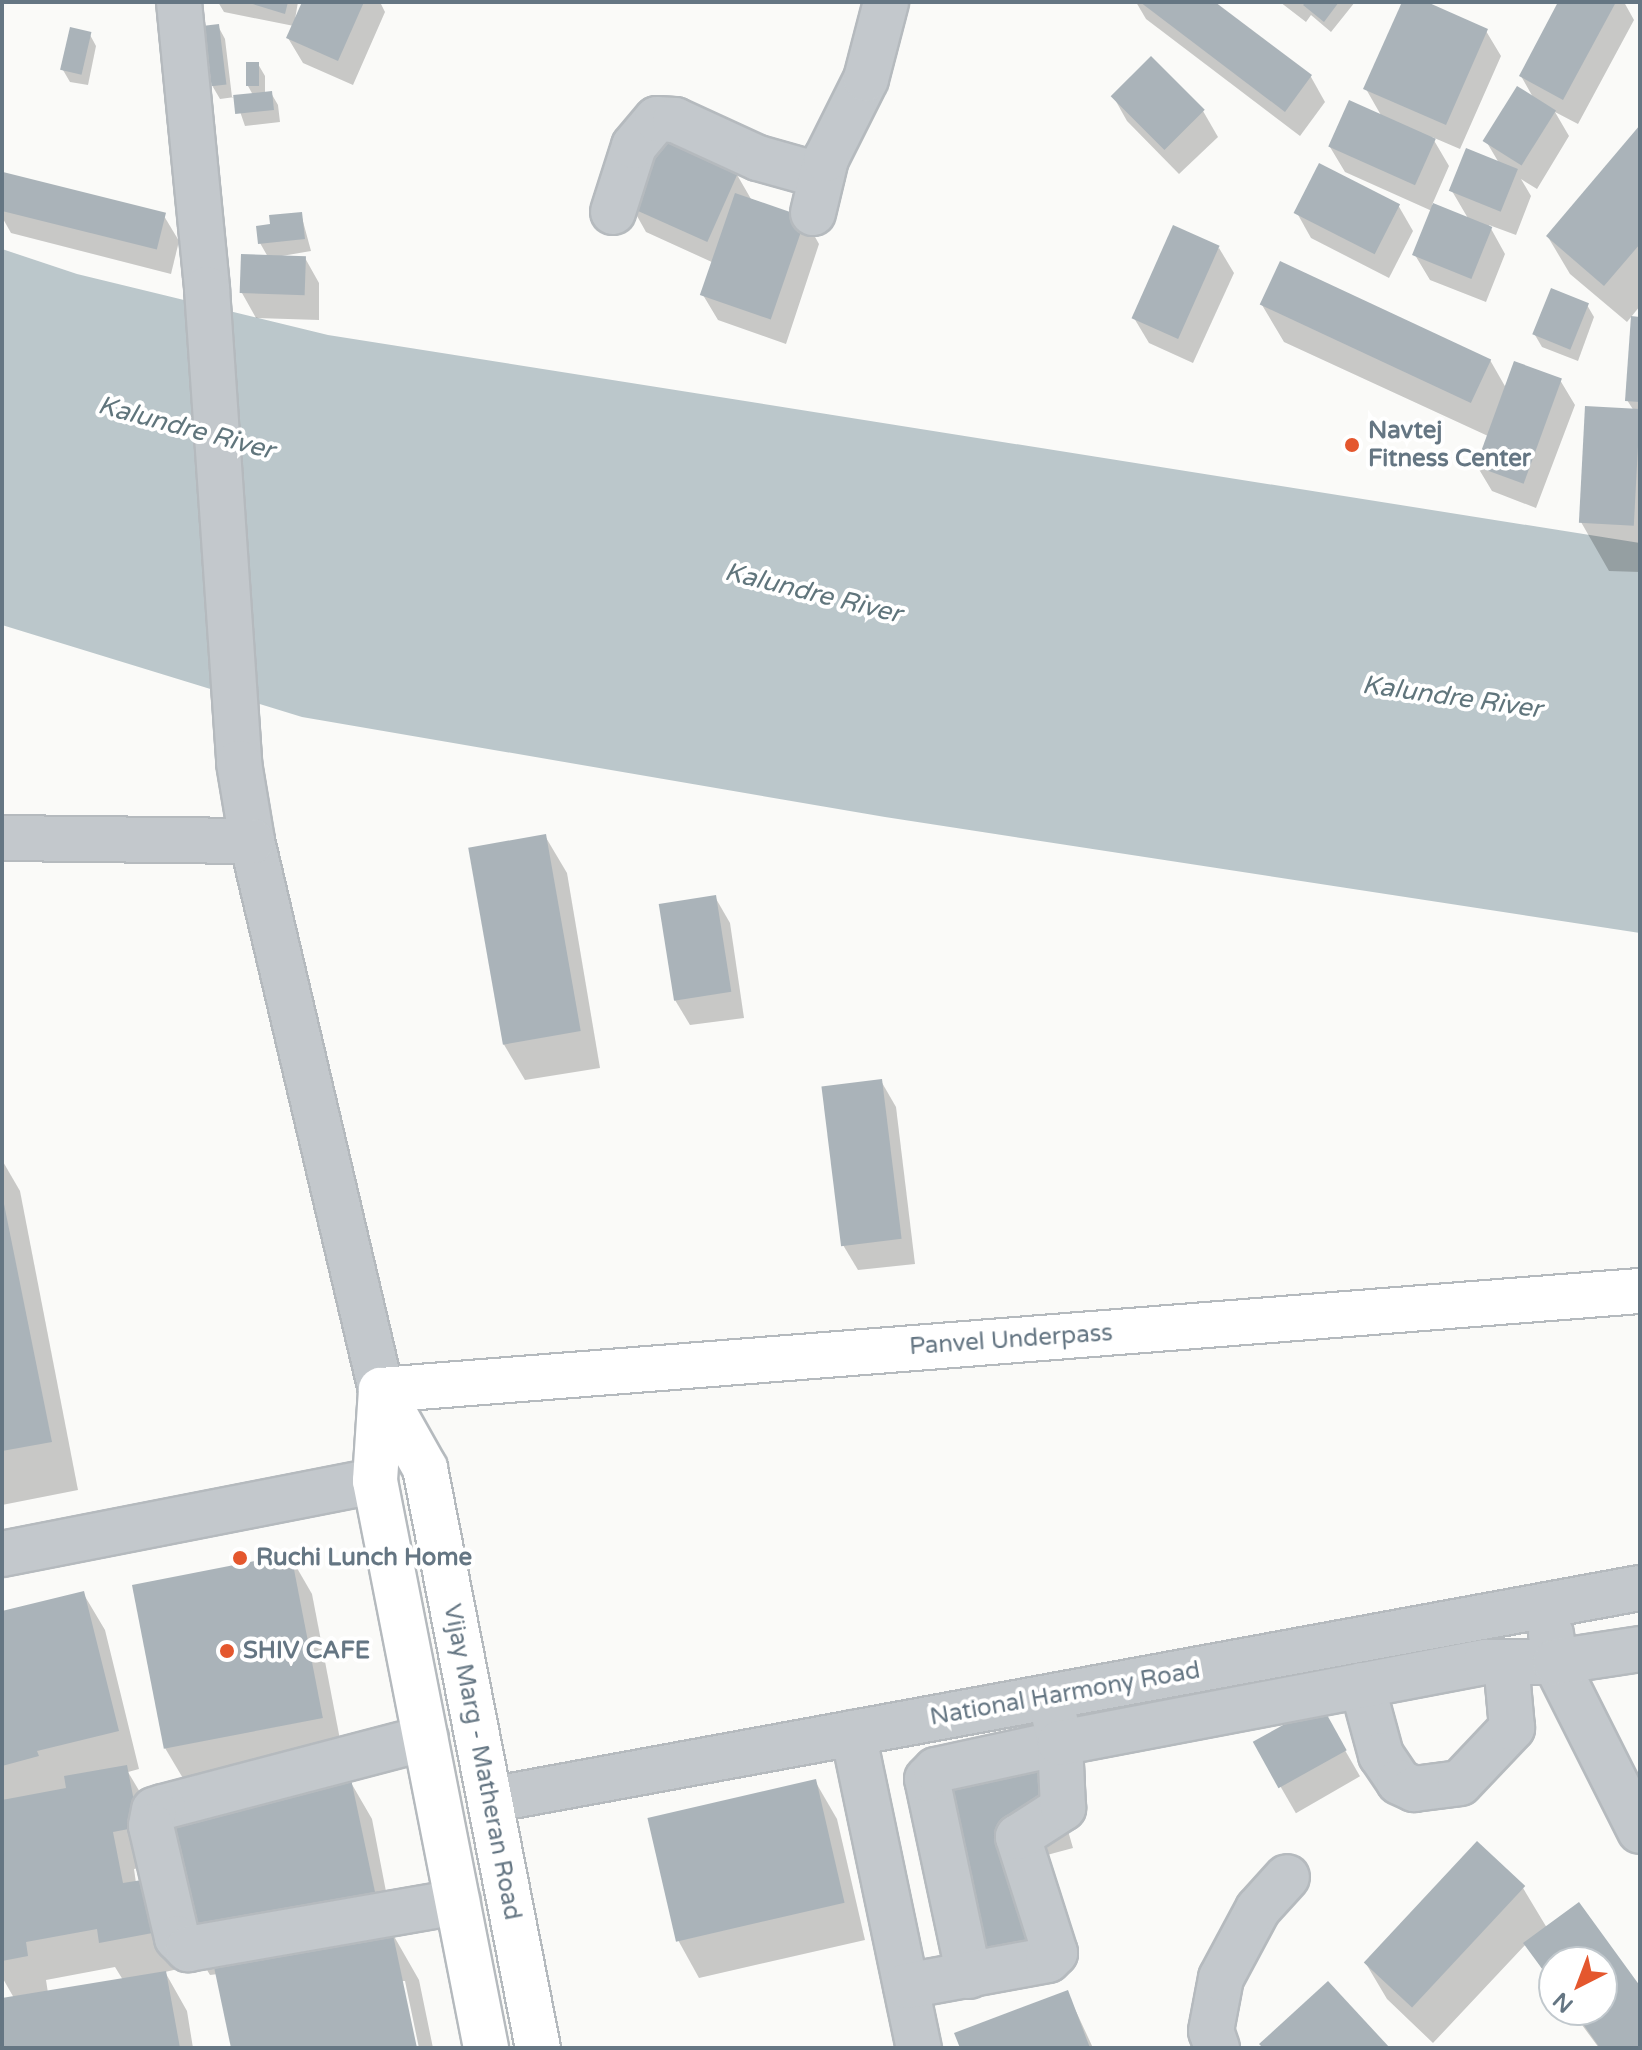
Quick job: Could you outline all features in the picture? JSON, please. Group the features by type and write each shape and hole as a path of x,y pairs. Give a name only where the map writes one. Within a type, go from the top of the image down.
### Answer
{"main road":[{"name":"Panvel Underpass","path":"381,1390 1640,1291"},
{"name":"Vijay Marg - Matheran Road","path":"381,1390 375,1481 486,2048"},
{"name":"Vijay Marg - Matheran Road","path":"381,1390 425,1468 538,2048"}],"street":[{"path":"613,212 634,146 657,119 675,120 758,158 817,194 866,79 886,2"},
{"path":"172,4 207,289 239,763 252,841 381,1390"},
{"path":"2,838 252,841"},
{"path":"2,1554 375,1481"},
{"name":"National Harmony Road","path":"490,1800 1640,1588"},
{"path":"1545,1606 1555,1662 1640,1831"},
{"path":"969,1976 927,1779 936,1770 1362,1685 1506,1662 1555,1662 1640,1649"},
{"path":"1362,1685 1381,1755 1399,1782 1414,1789 1460,1783 1512,1728 1506,1662"},
{"path":"906,1986 1048,1960 1055,1953 1018,1837 1063,1808 1060,1743 1050,1697"},
{"path":"853,1733 919,2048"},
{"path":"426,1738 163,1807 154,1810 151,1826 177,1938 188,1949 458,1902"},
{"path":"1217,2048 1211,2031 1221,1978 1258,1909 1287,1877"}],"water":[{"name":"Kalundre River","path":"2,249 77,274 328,335 1640,543 1640,933 885,817 302,717 2,625"}],"building":[{"path":"246,2 288,2 285,14"},
{"path":"302,2 364,2 338,61 286,38"},
{"path":"1140,2 1215,2 1312,75 1285,112"},
{"path":"1306,2 1339,2 1324,22 1303,5"},
{"path":"1402,2 1427,2 1488,29 1446,125 1363,89"},
{"path":"1558,2 1616,2 1563,100 1519,76"},
{"path":"219,24 226,85 212,86 204,26"},
{"path":"70,27 91,32 82,75 60,70"},
{"path":"1151,56 1205,110 1164,150 1111,96"},
{"path":"246,62 259,62 259,86 246,86"},
{"path":"1517,86 1556,110 1522,165 1483,141"},
{"path":"272,91 274,110 235,114 233,95"},
{"path":"1349,100 1436,139 1415,185 1328,147"},
{"path":"1640,125 1640,244 1604,286 1546,236"},
{"path":"661,137 739,172 707,242 630,207"},
{"path":"1466,148 1518,169 1501,212 1449,191"},
{"path":"1319,163 1400,204 1375,254 1294,213"},
{"path":"3,172 166,213 157,250 2,211"},
{"path":"735,193 806,217 771,320 700,295"},
{"path":"1433,203 1492,227 1471,279 1412,255"},
{"path":"302,212 305,239 258,244 256,226 270,224 269,215"},
{"path":"1173,225 1220,246 1178,339 1132,318"},
{"path":"241,254 306,256 305,295 240,293"},
{"path":"1280,261 1491,359 1471,403 1260,305"},
{"path":"1551,288 1589,303 1570,350 1532,334"},
{"path":"1631,316 1640,317 1640,402 1625,401"},
{"path":"1514,361 1562,378 1524,484 1476,466"},
{"path":"1585,406 1640,409 1634,526 1579,523"},
{"path":"546,834 581,1031 503,1045 468,848"},
{"path":"716,895 731,992 674,1001 659,904"},
{"path":"882,1079 902,1239 841,1246 821,1086"},
{"path":"2,1194 52,1442 2,1451"},
{"name":"SHIV CAFE","path":"291,1554 323,1718 164,1749 132,1585"},
{"path":"84,1591 119,1731 37,1751 39,1756 2,1766 2,1611"},
{"path":"1321,1704 1347,1750 1278,1788 1253,1742"},
{"path":"1037,1756 1053,1811 1001,1825 1033,1940 986,1952 939,1776"},
{"path":"127,1765 139,1827 113,1832 123,1883 148,1879 158,1932 99,1943 97,1929 26,1942 28,1956 2,1961 2,1800 66,1788 64,1776"},
{"path":"351,1779 377,1901 188,1941 162,1819"},
{"path":"816,1779 845,1903 676,1942 647,1818"},
{"path":"1477,1841 1525,1886 1412,2007 1364,1962"},
{"path":"1579,1902 1611,1946 1538,1946 1538,1963 1523,1943"},
{"path":"392,1930 417,2048 231,2048 214,1967"},
{"path":"1618,1956 1640,1986 1640,2048 1600,2048 1584,2026 1618,2026"},
{"path":"166,1971 180,2048 2,2048 2,1998"},
{"path":"1328,1981 1390,2048 1263,2048 1259,2044"},
{"path":"1068,1990 1090,2048 960,2048 954,2033"}],"place":[{"name":"Navtej Fitness Center","path":"1352,445"},
{"name":"Ruchi Lunch Home","path":"240,1558"},
{"name":"SHIV CAFE","path":"227,1651"}]}
